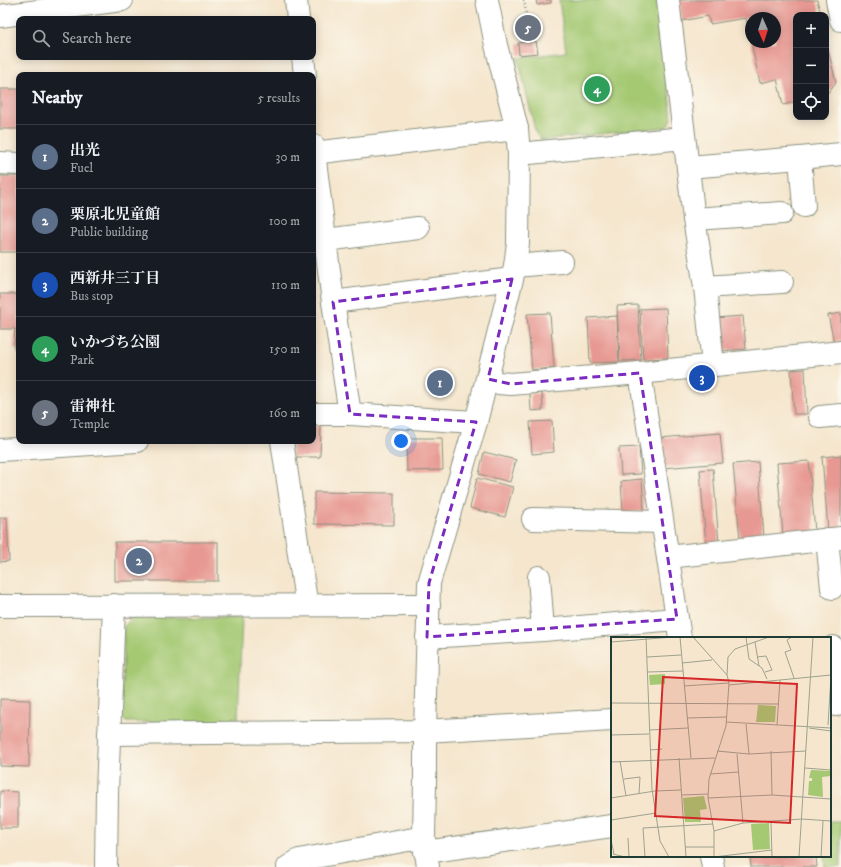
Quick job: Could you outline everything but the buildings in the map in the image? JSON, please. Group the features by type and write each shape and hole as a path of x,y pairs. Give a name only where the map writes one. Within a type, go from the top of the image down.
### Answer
{"street":[{"path":"0,16 117,0"},
{"path":"296,0 298,16"},
{"path":"426,852 425,731 429,583 488,379 514,272 518,243 519,154 517,129 496,45 487,0"},
{"path":"668,0 694,218 705,287 713,365"},
{"path":"302,60 304,72"},
{"path":"316,150 517,129"},
{"path":"519,154 684,138"},
{"path":"688,167 841,154"},
{"path":"800,158 804,206"},
{"path":"0,163 16,164"},
{"path":"316,171 333,302 350,414"},
{"path":"694,218 782,213"},
{"path":"326,240 418,228"},
{"path":"333,302 514,272 562,262"},
{"path":"705,287 782,282"},
{"path":"488,379 498,383 511,384 640,373 841,352"},
{"path":"427,637 544,630 679,628 640,373"},
{"path":"316,414 350,414 476,422"},
{"path":"0,450 91,444"},
{"path":"282,444 306,604"},
{"path":"533,519 662,522"},
{"path":"668,557 834,538 832,588"},
{"path":"539,577 544,630"},
{"path":"0,606 429,604"},
{"path":"106,867 107,793 114,605"},
{"path":"832,647 835,705"},
{"path":"109,734 425,731 611,720"},
{"path":"288,867 299,860 408,840 426,852 611,826"},
{"path":"711,857 713,867"}],"path":[{"path":"524,0 527,20"}],"highlighted area":[{"path":"512,279 488,379 511,384 640,373 677,619 427,637 429,583 476,422 350,414 333,302"}],"green space":[{"path":"559,0 658,0 672,119 667,127 542,140 536,134 518,58 566,52"},
{"path":"242,617 238,722 126,722 121,716 124,626 132,618"},
{"path":"831,822 841,822 841,867 825,867 824,857 831,857"}],"place":[{"name":"雷神社","path":"528,28"},
{"name":"いかづち公園","path":"597,89"},
{"name":"西新井三丁目","path":"702,378"},
{"name":"出光","path":"440,383"},
{"name":"栗原北児童館","path":"139,561"}]}
